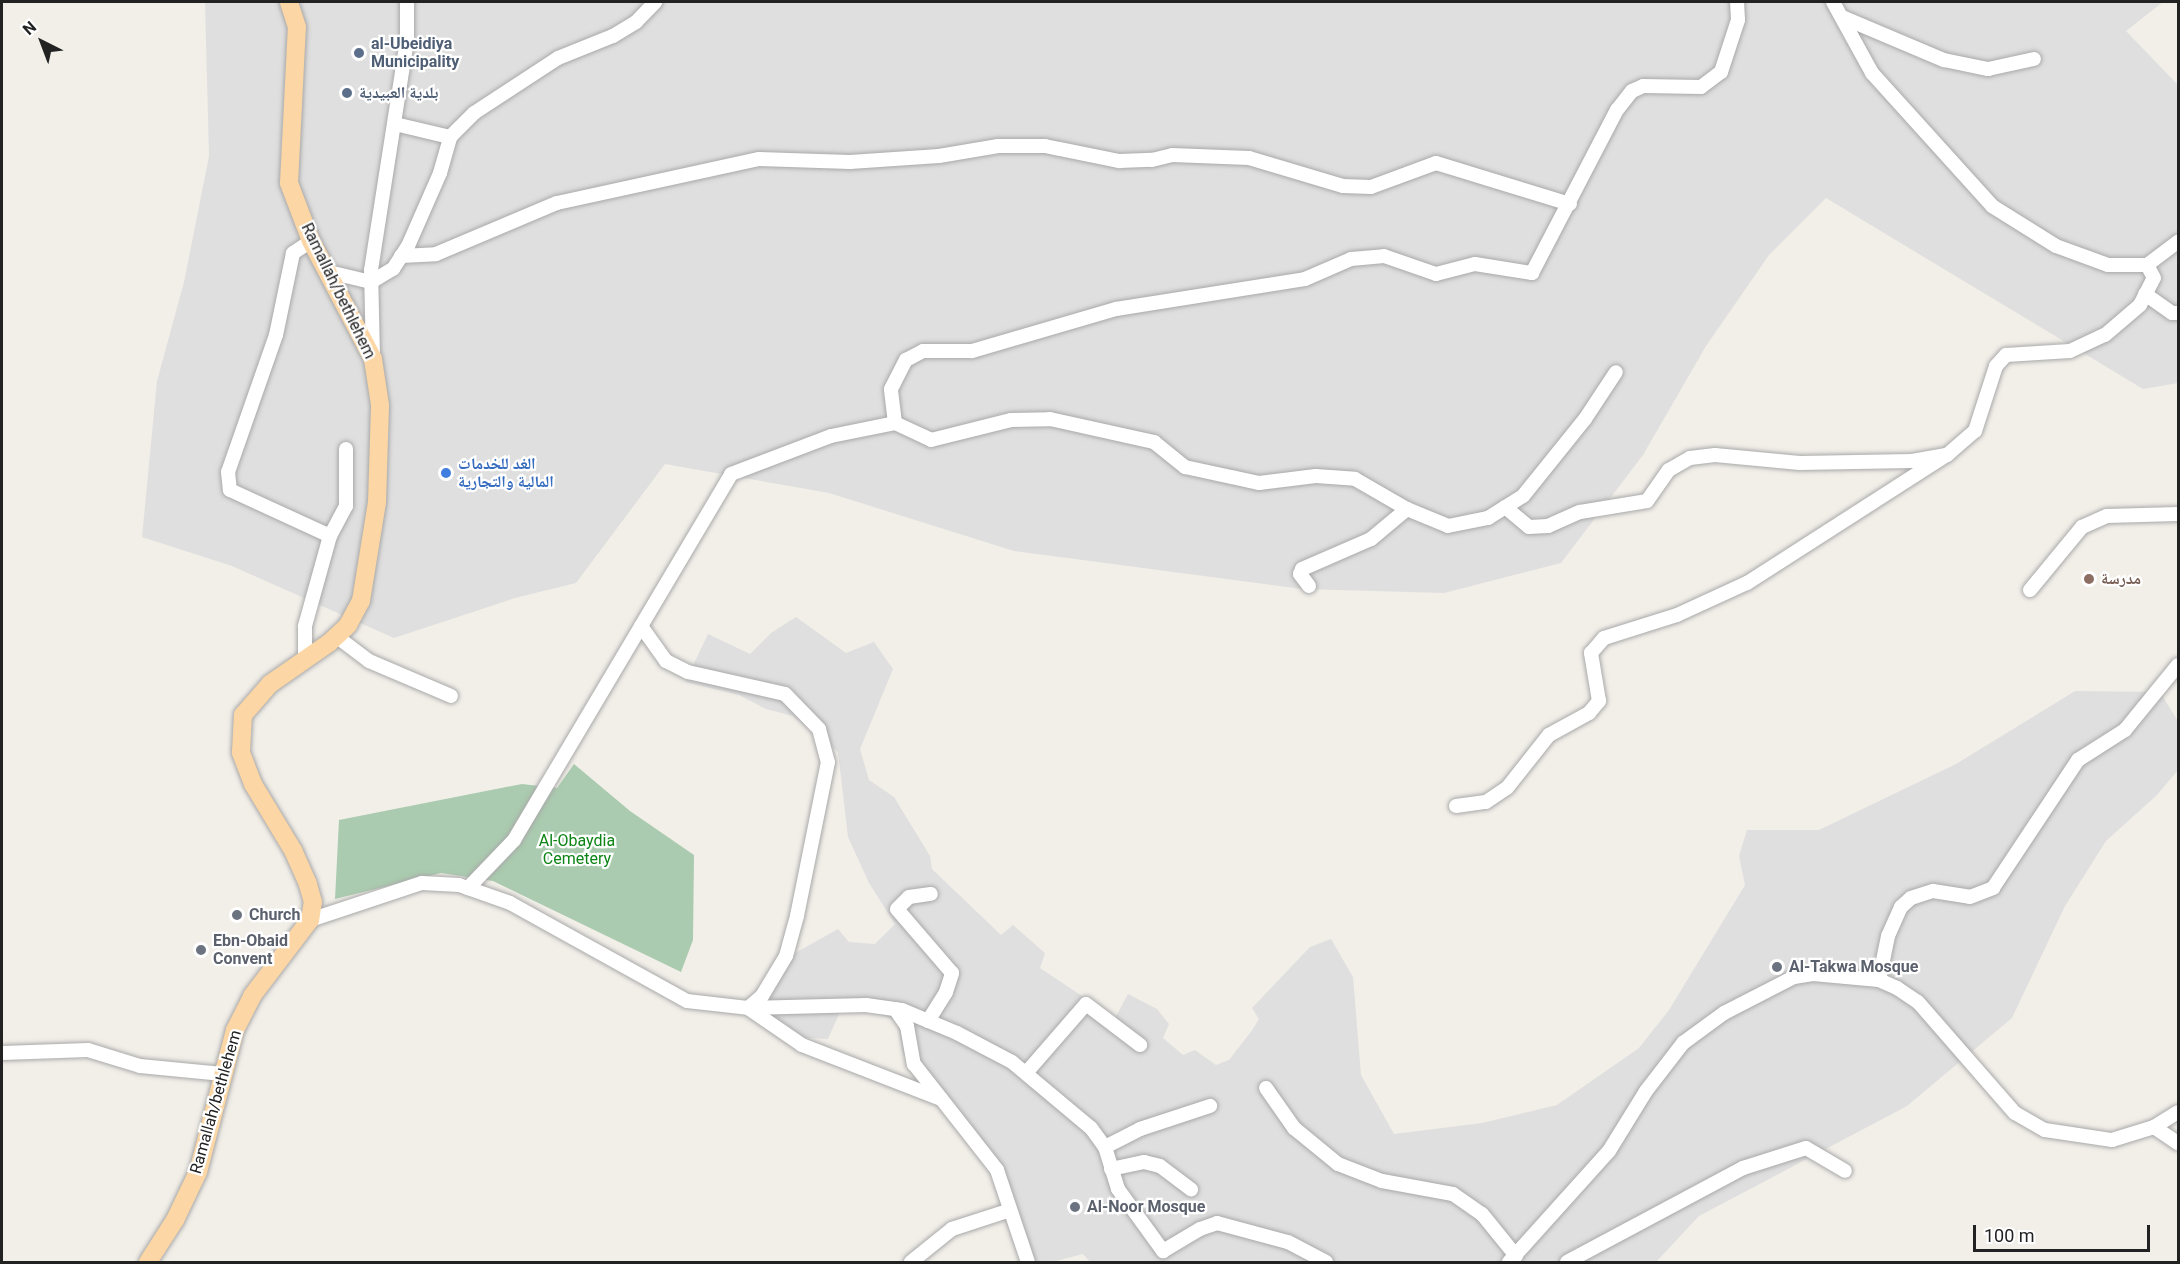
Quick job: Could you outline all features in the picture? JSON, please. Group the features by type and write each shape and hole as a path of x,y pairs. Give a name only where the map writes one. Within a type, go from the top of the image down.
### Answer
{"main road":[{"name":"Ramallah/bethlehem","path":"148,1263 176,1220 198,1172 236,1030 252,996 310,920 313,902 308,884 294,852 253,784 241,752 239,729 247,710 270,684 305,661 336,636 361,601 377,502 380,405 373,359 311,241 289,183 297,27 290,2"}],"street":[{"path":"373,359 371,282 407,40 407,2"},
{"path":"329,272 371,282 393,269 440,173 450,137 474,113 558,58 612,36 636,22 655,2"},
{"path":"895,423 891,389 906,360 923,351 972,351 1116,309 1305,279 1351,259 1384,256 1436,274 1475,264 1532,273 1570,204 1601,139 1632,91 1643,86 1701,87 1722,72 1738,20 1737,2"},
{"path":"1833,2 1872,73 1992,206 2056,246 2108,265 2147,265 2178,242"},
{"path":"1842,17 1944,60 1988,69 2034,59"},
{"path":"395,123 450,137"},
{"path":"401,256 436,254 556,203 759,159 850,162 939,156 998,146 1045,146 1119,161 1152,160 1172,155 1249,158 1343,186 1371,187 1436,163 1570,204"},
{"path":"311,241 292,253 276,335 228,472 230,490 330,536"},
{"path":"1456,806 1486,802 1507,788 1549,735 1589,713 1599,701 1591,653 1604,638 1677,615 1748,583 1947,455 1975,431 1996,366 2006,355 2070,351 2105,335 2140,305 2154,278 2147,265"},
{"path":"2145,294 2172,313 2178,313"},
{"path":"468,888 514,840 731,474 831,436 895,423 932,440 1011,420 1050,419 1154,442 1185,467 1258,483 1316,476 1355,478 1407,509 1448,526 1488,518 1523,496 1585,419 1616,372"},
{"path":"305,661 305,626 330,536 346,506 346,448"},
{"path":"1505,507 1529,527 1548,526 1580,512 1647,501 1669,470 1690,458 1715,455 1800,463 1912,461 1947,455"},
{"path":"1309,586 1300,574 1302,568 1371,539 1407,509"},
{"path":"2030,590 2082,527 2107,516 2178,514"},
{"path":"641,626 666,661 698,674 785,694 819,729 828,762 797,916 786,956 762,996 748,1008"},
{"path":"336,636 369,661 451,696"},
{"path":"1879,980 1888,936 1901,907 1911,898 1933,891 1970,897 1993,888 2078,760 2125,730 2178,665"},
{"path":"310,920 422,883 468,888 510,903 687,1001 748,1008 866,1005 895,1009 927,1021 957,1033 1026,1073 1091,1128 1105,1147 1118,1189 1172,1263"},
{"path":"927,1021 946,992 952,974 897,909 909,897 931,894"},
{"path":"1266,1088 1294,1128 1338,1164 1382,1181 1453,1194 1482,1214 1512,1259 1609,1151 1646,1091 1683,1043 1701,1028 1794,977 1813,974 1879,980 1918,1002 2015,1113 2045,1130 2112,1140 2154,1126 2178,1112"},
{"path":"1026,1073 1086,1004 1140,1045"},
{"path":"748,1008 802,1045 941,1100"},
{"path":"895,1009 907,1026 914,1064 997,1170 1028,1263"},
{"path":"2,1053 88,1050 140,1066 223,1074"},
{"path":"1105,1147 1140,1129 1210,1106"},
{"path":"2154,1126 2178,1143"},
{"path":"1567,1263 1743,1168 1806,1148 1845,1171"},
{"path":"1112,1169 1144,1161 1160,1166 1191,1189"},
{"path":"910,1263 952,1229 1010,1210"},
{"path":"1163,1251 1217,1223 1288,1242 1326,1263"}],"shaded area":[{"path":"205,2 2163,2 2126,31 2178,85 2178,383 2143,389 1826,198 1769,255 1706,346 1643,455 1561,563 1444,593 1302,589 1014,551 829,493 665,464 576,583 515,598 394,638 232,566 142,537 157,381 184,282 209,156"},
{"path":"796,617 846,653 874,642 893,669 860,749 869,780 894,797 930,856 932,869 1001,935 1013,925 1045,953 1040,968 1115,1018 1128,994 1157,1009 1169,1024 1163,1038 1183,1055 1195,1050 1216,1065 1229,1060 1253,1029 1259,1019 1252,1008 1310,947 1331,939 1353,977 1361,1075 1394,1134 1482,1123 1557,1105 1639,1048 1669,1010 1745,885 1739,856 1747,830 1819,830 1956,764 2075,691 2160,692 2178,721 2178,770 2157,795 2106,841 2065,906 2012,1018 1907,1106 1699,1216 1656,1262 1090,1262 1083,1254 1052,1262 1034,1262 1002,1172 946,1095 903,1054 897,1021 873,1012 840,1012 828,1039 794,1037 748,1008 795,953 838,929 849,942 875,944 895,924 869,883 848,837 838,752 793,716 766,709 739,695 685,682 708,634 750,654 771,633"}],"green space":[{"name":"Al-Obaydia Cemetery","path":"574,764 630,811 694,855 693,940 681,972 493,881 441,873 335,899 339,820 522,784 557,788"}],"place":[{"name":"al-Ubeidiya Municipality","path":"359,53"},
{"name":"بلدية العبيدية","path":"347,93"},
{"name":"الغد للخدمات المالية والتجارية","path":"446,473"},
{"name":"مدرسة","path":"2089,579"},
{"name":"Church","path":"237,915"},
{"name":"Ebn-Obaid Convent","path":"201,950"},
{"name":"Al-Takwa Mosque","path":"1777,967"},
{"name":"Al-Noor Mosque","path":"1075,1207"}]}
